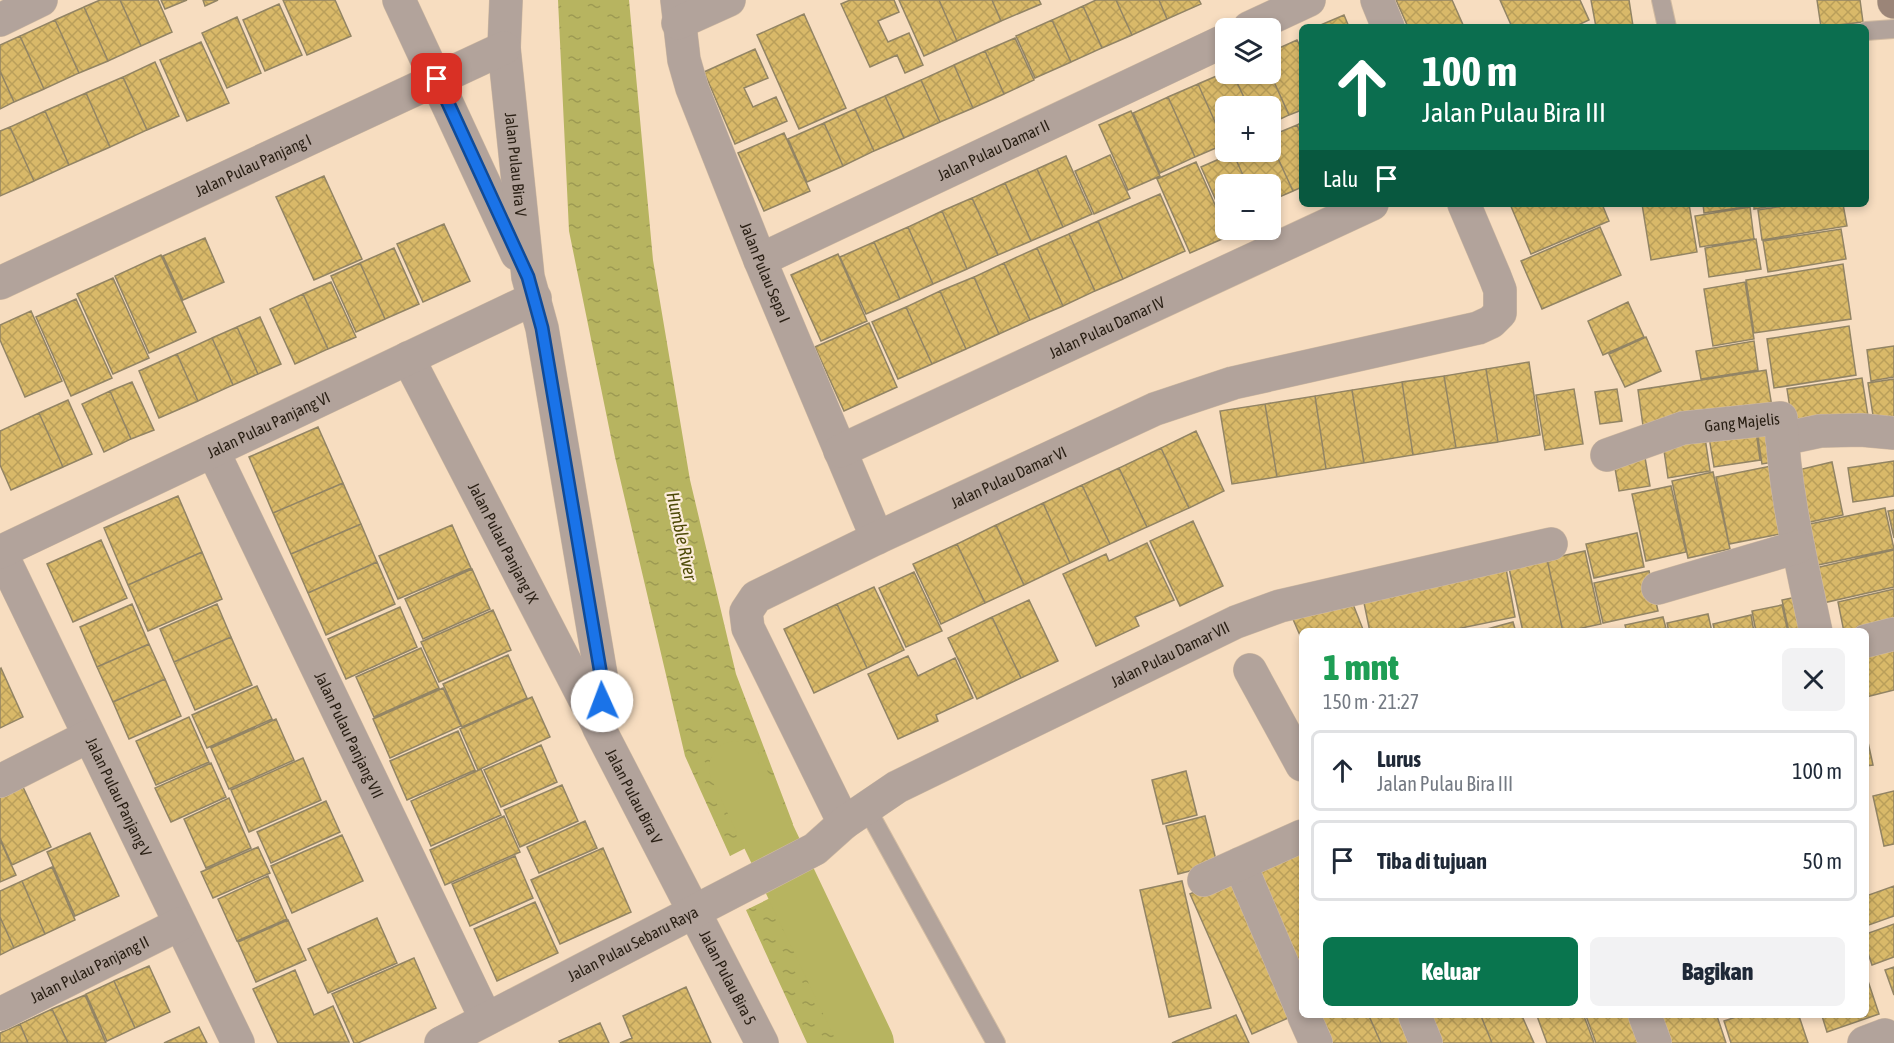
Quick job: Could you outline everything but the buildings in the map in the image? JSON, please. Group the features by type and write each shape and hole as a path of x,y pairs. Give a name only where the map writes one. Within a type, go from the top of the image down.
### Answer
{"street":[{"path":"0,20 41,0"},
{"path":"399,0 532,287"},
{"name":"Jalan Pulau Bira V","path":"506,0 504,48 532,287 542,328 602,681 599,728 704,905"},
{"path":"678,12 729,0"},
{"path":"1271,18 1310,0"},
{"path":"1377,0 1387,24"},
{"name":"Jalan Pulau Sepa I","path":"678,12 684,60 692,88 760,260 877,538"},
{"name":"Jalan Pulau Damar II","path":"760,260 1215,45"},
{"name":"Jalan Pulau Panjang I","path":"0,283 504,48"},
{"name":"Jalan Pulau Damar IV","path":"840,451 1366,207"},
{"name":"Jalan Pulau Damar VI","path":"837,830 748,628 746,612 756,597 877,538 1164,406 1233,383 1478,328 1491,322 1500,313 1501,303 1496,277 1465,207"},
{"name":"Jalan Pulau Panjang VI","path":"0,552 408,358 532,287"},
{"name":"Jalan Pulau Panjang IX","path":"408,358 599,728"},
{"name":"Gang Majelis","path":"1607,455 1683,428 1781,418 1782,439 1820,431 1861,430 1894,433"},
{"path":"1782,439 1798,547 1815,628"},
{"name":"Jalan Pulau Panjang VII","path":"213,451 486,1019"},
{"name":"Jalan Pulau Damar VII","path":"837,830 908,782 1236,622 1280,606 1551,544"},
{"path":"1658,588 1798,547"},
{"name":"Jalan Pulau Panjang V","path":"0,552 238,1043"},
{"path":"1869,640 1894,634"},
{"path":"1250,670 1299,760"},
{"path":"0,781 89,736"},
{"name":"Jalan Pulau Sebaru Raya","path":"441,1043 704,905 837,830"},
{"path":"1204,879 1299,837"},
{"path":"1240,864 1299,1003"},
{"name":"Jalan Pulau Bira 5","path":"704,905 762,1043"},
{"name":"Jalan Pulau Panjang II","path":"0,1014 180,924"},
{"path":"1305,1018 1316,1043"},
{"path":"1416,1018 1426,1043"},
{"path":"1647,1018 1655,1043"}],"lane":[{"path":"1661,0 1666,24"},
{"path":"1869,31 1894,29"},
{"path":"837,830 996,1043"}],"water":[{"path":"558,0 629,0 653,260 690,480 736,674 793,824 730,856 685,756 615,457 569,231"},
{"path":"813,877 886,1043 807,1043 746,910"}],"waterway":[{"name":"Humble River","path":"736,768 867,1043"}],"route":[{"path":"437,79 528,277 535,298 602,681 602,701"}]}
